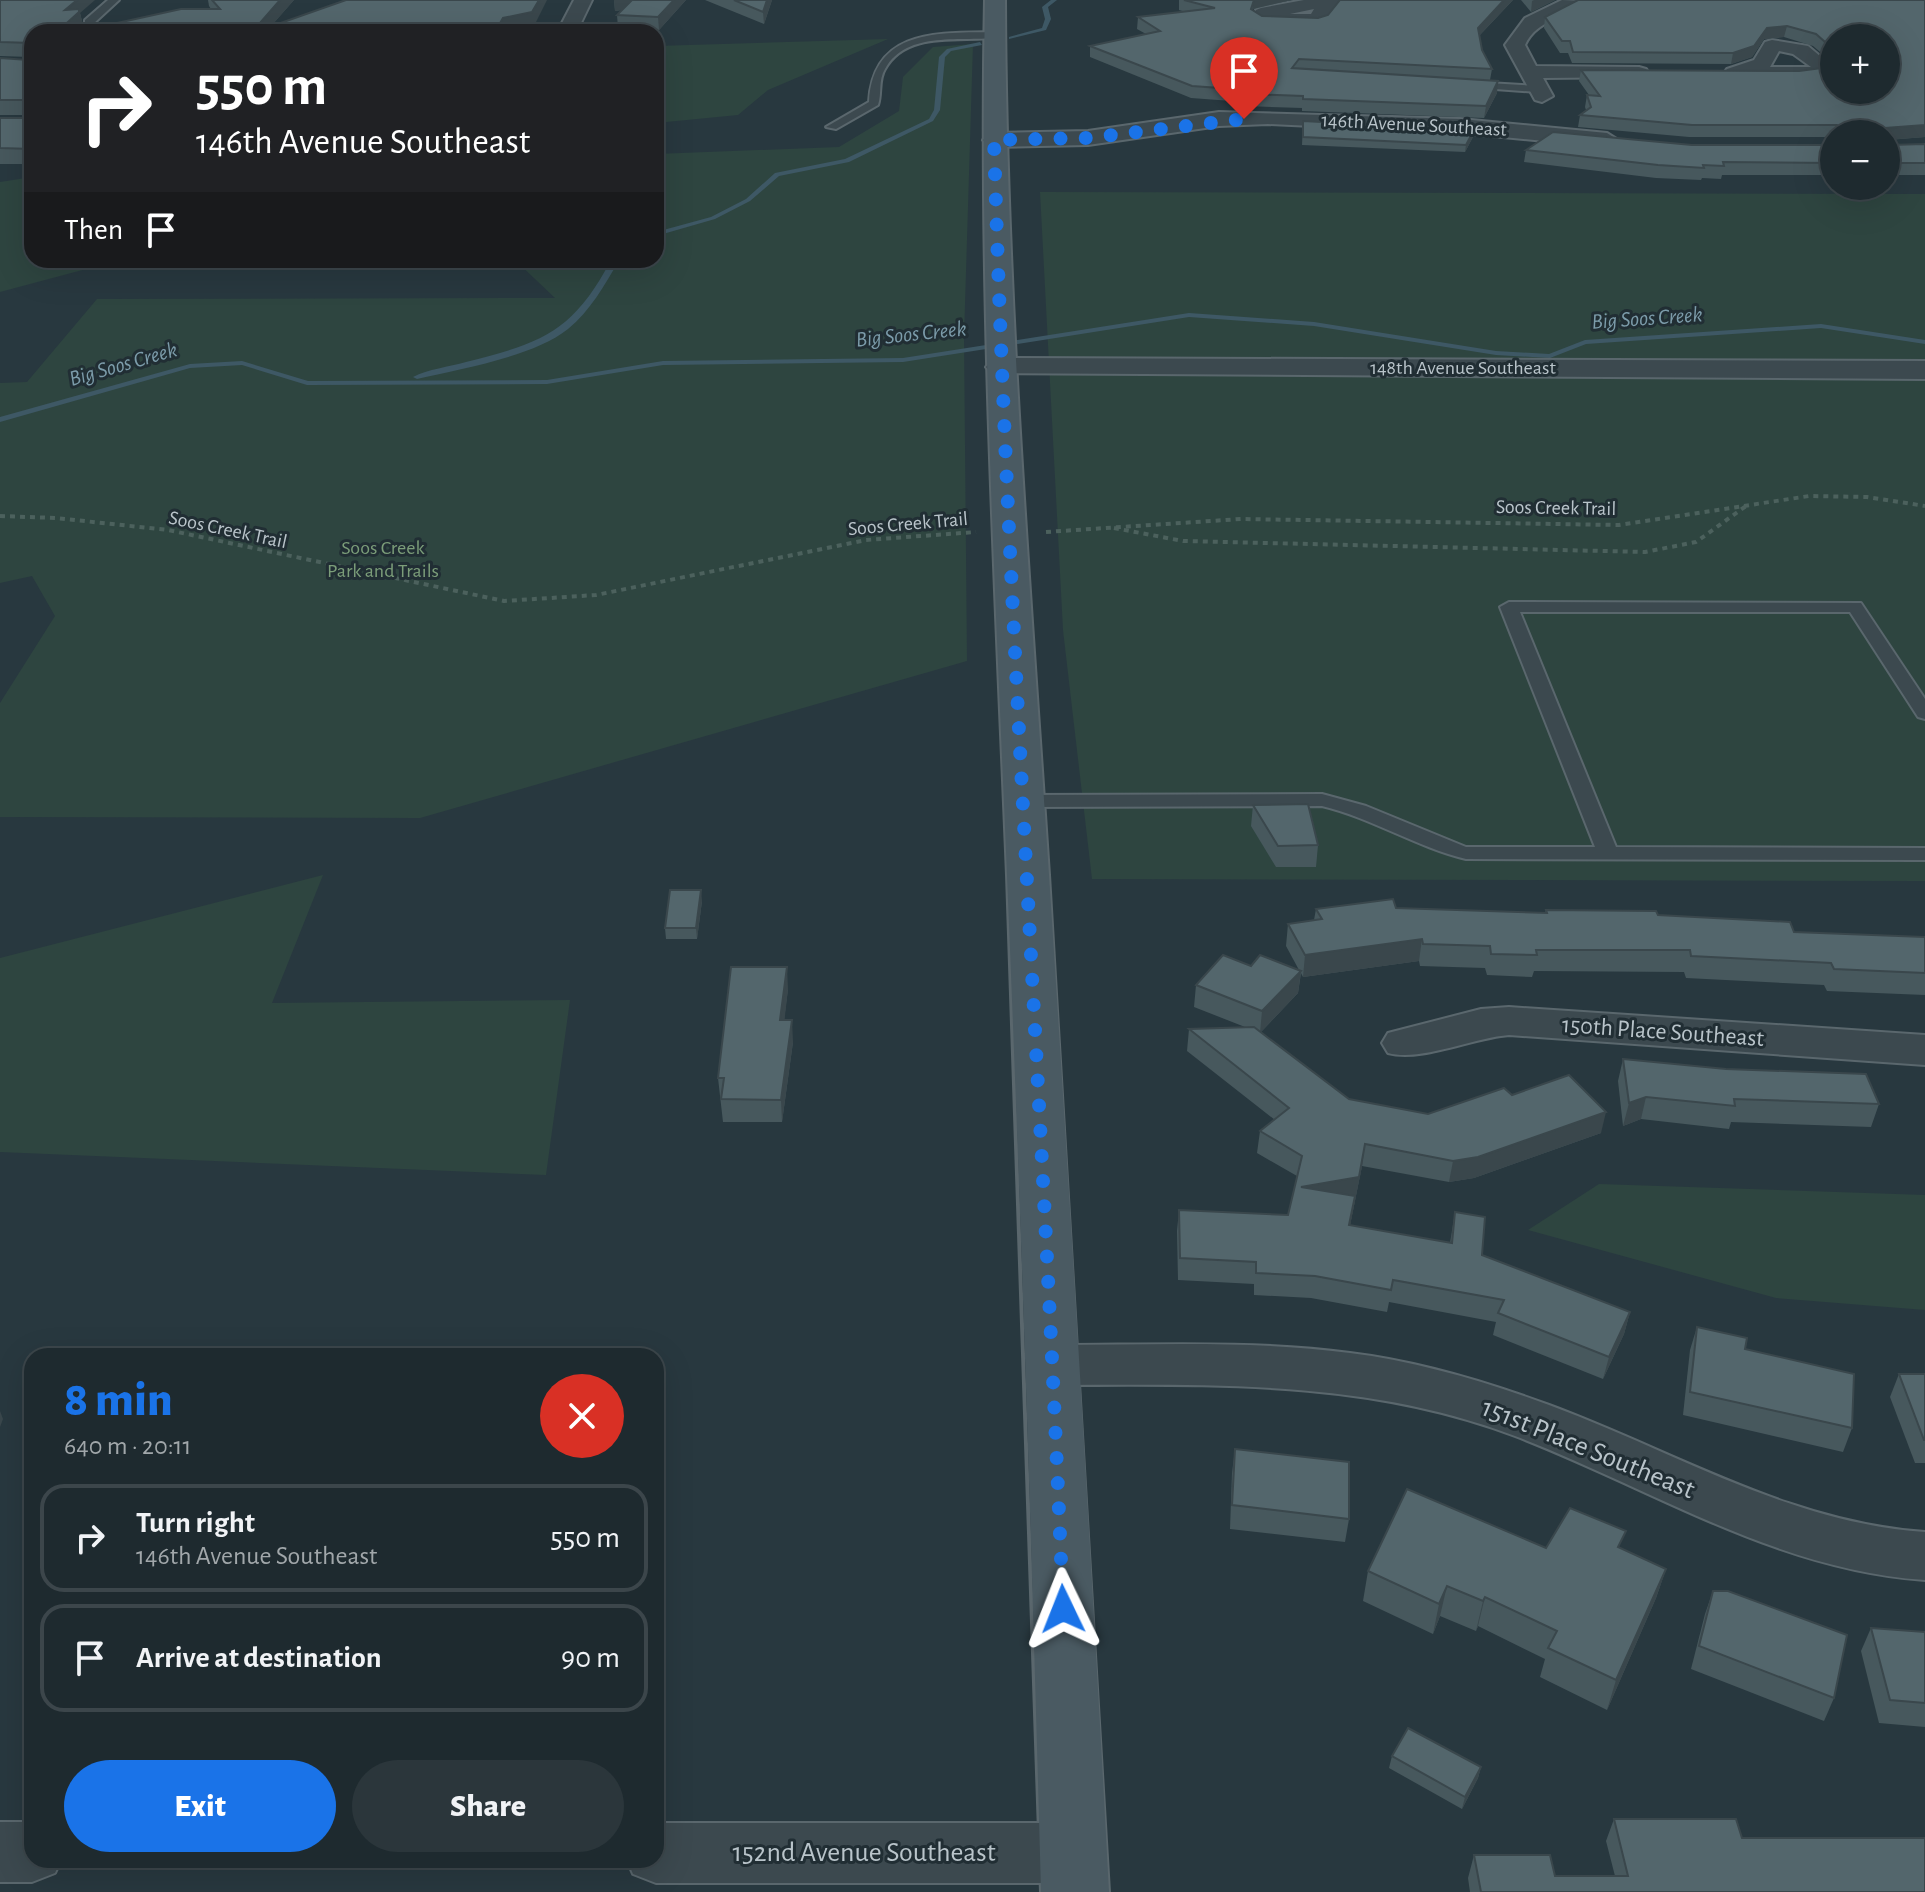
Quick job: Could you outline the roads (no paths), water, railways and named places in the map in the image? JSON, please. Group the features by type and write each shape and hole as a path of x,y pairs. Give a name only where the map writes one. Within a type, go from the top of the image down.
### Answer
{"main road":[{"path":"995,0 994,140 1001,353 1054,1365 1074,1872"}],"street":[{"path":"571,24 583,0"},
{"path":"1535,132 1541,114 1542,96 1515,45 1518,34 1531,22 1573,0 1583,0"},
{"path":"1533,80 1655,73"},
{"name":"146th Avenue Southeast","path":"994,140 1088,138 1219,119 1395,122 1633,142"},
{"name":"148th Avenue Southeast","path":"1001,353 1925,370"},
{"name":"150th Place Southeast","path":"1404,1043 1481,1023 1509,1021 1925,1050"},
{"name":"151st Place Southeast","path":"1054,1365 1263,1365 1352,1373 1438,1392 1531,1420 1762,1521 1880,1553 1925,1556"},
{"path":"0,1852 24,1852"},
{"name":"152nd Avenue Southeast","path":"664,1853 1074,1872"}],"lane":[{"path":"89,22 114,0"},
{"path":"832,127 874,103 881,66 899,50 936,38 996,35"},
{"path":"1465,85 1533,80"},
{"path":"1608,853 1509,607 1855,607 1925,713"},
{"path":"1024,801 1322,800 1347,804 1421,839 1466,853 1925,854"}],"waterway":[{"path":"1011,38 1044,29 1048,19 1045,7 1054,0"},
{"path":"664,232 713,218 748,200 777,174 847,161 931,120 937,110 942,57 949,50 980,44"},
{"path":"417,377 493,358 551,337 586,306 610,268"},
{"name":"Big Soos Creek","path":"0,420 190,366 242,363 307,383 547,382 663,363 903,360 1189,315 1314,324 1496,353 1550,356 1585,342 1821,326 1925,342"}],"park label":[{"name":"Soos Creek Park and Trails","path":"383,560"}]}
